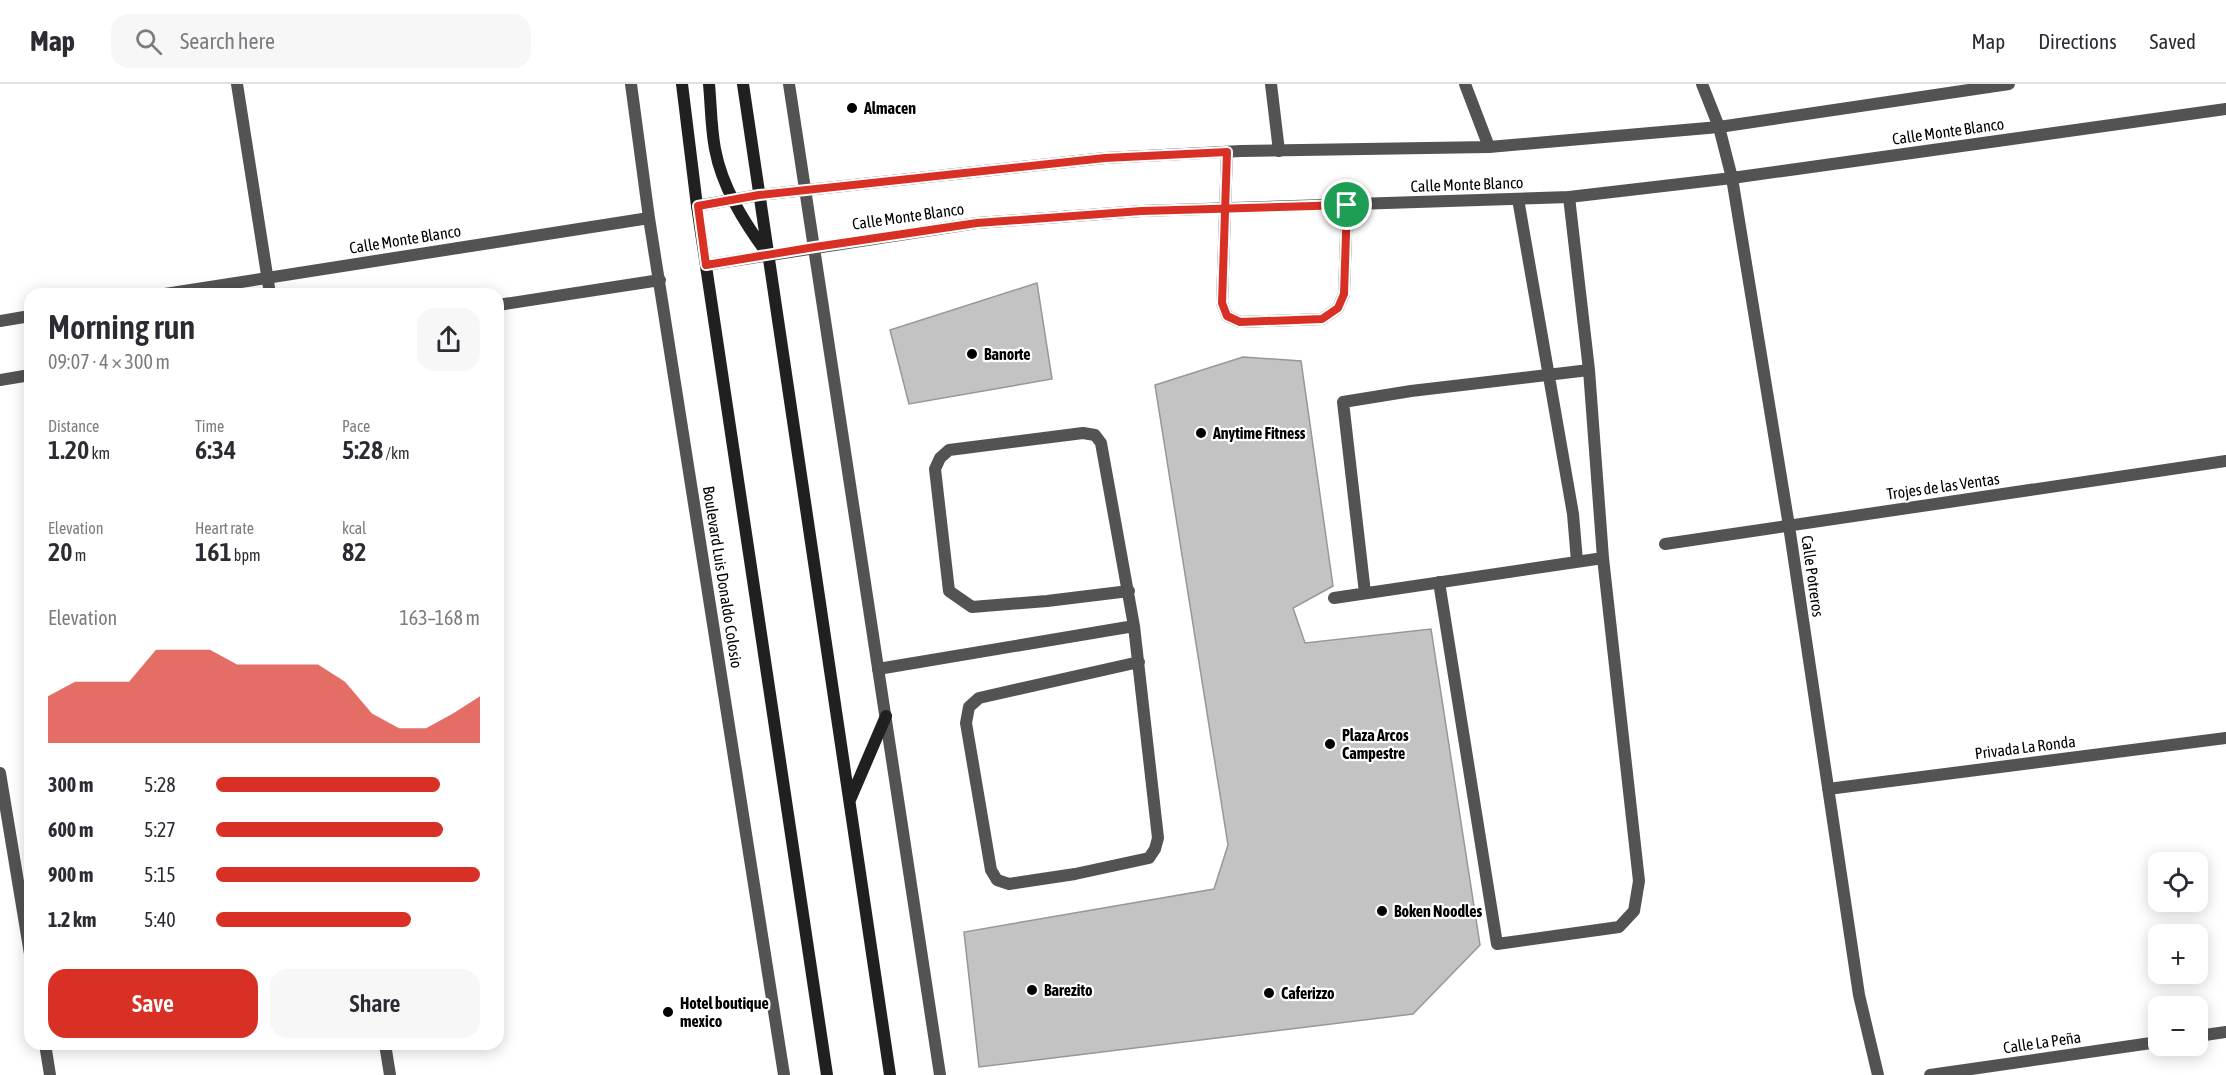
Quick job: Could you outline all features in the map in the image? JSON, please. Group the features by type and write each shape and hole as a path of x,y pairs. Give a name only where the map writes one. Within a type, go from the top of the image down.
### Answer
{"main road":[{"name":"Boulevard Luis Donaldo Colosio","path":"682,84 706,265 827,1075"},
{"path":"709,84 715,150 745,224 768,254"},
{"path":"743,84 890,1075"},
{"path":"849,801 886,716"}],"street":[{"path":"237,84 269,288"},
{"name":"Boulevard Luis Donaldo Colosio","path":"631,84 649,218 784,1075"},
{"path":"789,84 940,1075"},
{"path":"1271,84 1279,151"},
{"path":"1465,84 1489,147"},
{"name":"Calle Potreros","path":"1702,84 1719,127 1732,178 1789,526 1859,995 1878,1075"},
{"path":"698,206 759,195 1105,158 1227,152 1489,147 1719,127 2009,84"},
{"name":"Calle Monte Blanco","path":"706,265 977,223 1141,211 1569,197 1732,178 2226,109"},
{"path":"1227,152 1222,303 1227,316 1240,322 1322,319 1338,308 1344,294 1347,205"},
{"path":"1439,582 1497,944 1618,927 1634,911 1639,881 1603,558 1588,370 1569,197"},
{"path":"1518,199 1573,514 1577,561"},
{"name":"Calle Monte Blanco","path":"203,288 649,218"},
{"path":"504,303 660,280"},
{"path":"0,321 24,317"},
{"path":"1365,593 1343,402 1411,391 1588,370"},
{"path":"0,380 24,376"},
{"path":"1129,591 972,607 959,600 949,591 935,469 940,458 949,450 1001,442 1083,432 1095,435 1101,443 1129,591 1139,663 1158,838 1155,849 1149,858 1074,874 1009,884 997,880 991,870 966,723 969,707 980,698 1139,663"},
{"name":"Trojes de las Ventas","path":"1665,544 2226,461"},
{"path":"1334,598 1603,558"},
{"path":"878,669 1134,626"},
{"name":"Privada La Ronda","path":"1828,789 2226,738"},
{"path":"0,773 24,918"},
{"path":"2208,1035 2226,1032"},
{"name":"Calle La Peña","path":"1929,1075 2148,1043"},
{"path":"46,1050 50,1075"},
{"path":"386,1050 390,1075"}],"building":[{"name":"Banorte","path":"1037,283 1052,379 909,404 890,330"},
{"name":"Plaza Arcos Campestre","path":"1243,357 1301,361 1333,586 1293,608 1305,643 1431,629 1480,945 1413,1014 979,1067 964,932 1214,889 1228,845 1155,385"}],"place":[{"name":"Almacen","path":"852,108"},
{"name":"Banorte","path":"972,354"},
{"name":"Anytime Fitness","path":"1201,433"},
{"name":"Plaza Arcos Campestre","path":"1330,744"},
{"name":"Boken Noodles","path":"1382,911"},
{"name":"Barezito","path":"1032,990"},
{"name":"Caferizzo","path":"1269,993"},
{"name":"Hotel boutique mexico","path":"668,1012"}],"route":[{"path":"1347,205 1226,209 1141,211 977,223 706,265 698,206 759,195 1105,158 1227,152 1226,209 1222,303 1227,316 1240,322 1322,319 1338,308 1344,294 1347,205"}]}
